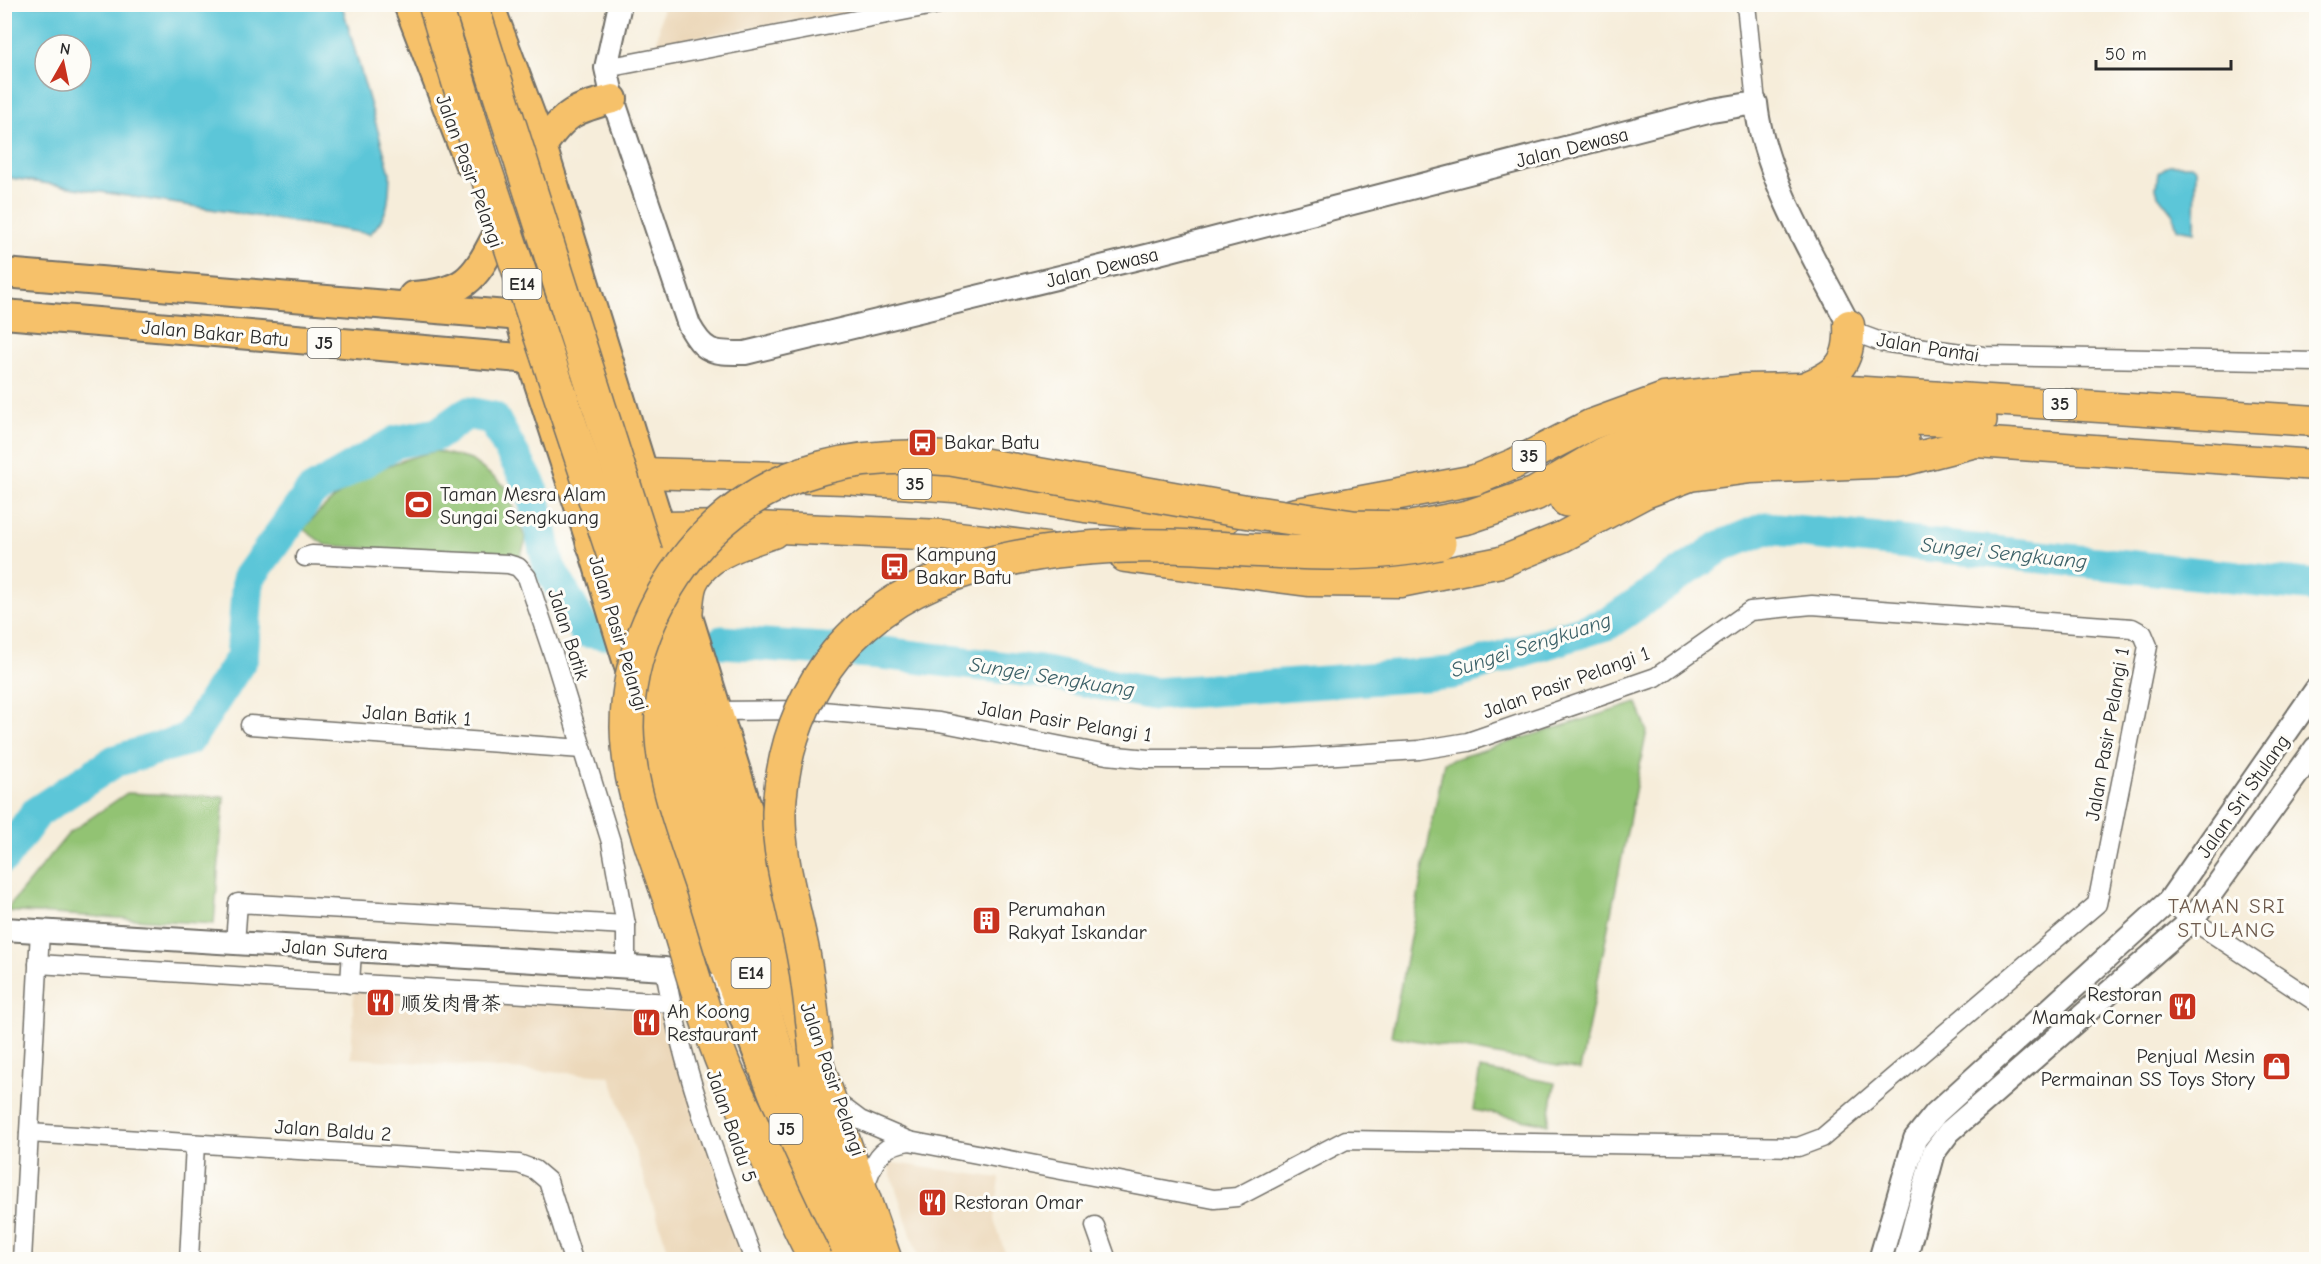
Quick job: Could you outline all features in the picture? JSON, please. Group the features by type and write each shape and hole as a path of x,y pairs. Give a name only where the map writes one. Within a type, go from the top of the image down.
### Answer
{"highway":[{"name":"E14","path":"435,4 484,166 775,1045 856,1260"},
{"name":"E14","path":"471,4 646,554 683,681 885,1260"},
{"path":"1803,388 1834,374 1843,364 1850,337 1850,325"},
{"name":"35","path":"573,486 643,472 845,479 967,488 1085,507 1184,518 1291,514 1475,480 1514,464 1590,425 1664,398 1746,388 1803,388 2316,421"},
{"path":"817,1064 803,951 783,862 779,814 782,775 798,717 814,686 850,638 872,617 903,595 938,578 1002,560 1063,549 1193,547 1341,554 1392,551 1468,527 1535,494 1603,454 1643,436 1683,424 1721,417 1760,414 1978,431"},
{"name":"35","path":"1978,431 2316,465"},
{"name":"35","path":"591,543 661,527 793,527 974,538 1308,581 1400,582 1501,562 1562,537 1645,493 1690,476 1751,468 1898,462 1978,431 2316,439"},
{"path":"816,1260 718,1050 640,813 630,766 627,725 630,697 642,641 663,592 700,543 729,516 772,487 812,471 858,458 906,455 951,459 1243,511 1353,527 1468,527"},
{"path":"1389,495 1368,513 1362,527 1362,542 1366,556 1375,567 1400,582"},
{"path":"687,620 693,583 707,564 742,543 793,527"}],"main road":[{"name":"Jalan Pasir Pelangi","path":"408,4 496,237 531,359 640,699 706,917 836,1260"},
{"name":"Jalan Pasir Pelangi","path":"489,4 542,146 661,527 687,620 840,1105 898,1260"},
{"path":"542,146 559,122 574,111 613,99"},
{"path":"342,300 440,294 451,291 472,277 496,237"},
{"name":"J5","path":"4,273 520,316 591,303"},
{"name":"Jalan Bakar Batu","path":"4,314 531,359 604,343"},
{"path":"425,351 521,380 544,400"}],"street":[{"path":"620,4 606,68 939,4"},
{"name":"Jalan Pantai","path":"1746,4 1756,83 1758,125 1782,191 1850,325 1862,335 1881,342 1983,356 2316,362"},
{"name":"Jalan Dewasa","path":"606,68 613,99 689,325 700,344 715,353 745,353 1151,255 1712,110 1756,103"},
{"name":"Jalan Batik","path":"305,557 312,555 508,564 518,567 526,577 611,842 627,925 626,967"},
{"name":"Jalan Pasir Pelangi 1","path":"712,700 939,722 1088,752 1148,759 1272,759 1419,750 1468,742 1656,676 1750,611 1812,605 2132,628 2143,634 2148,646 2097,904 1822,1138 1798,1147 1346,1140 1237,1197 1214,1199 909,1141 860,1120 840,1105"},
{"name":"Jalan Sri Stulang","path":"1880,1260 1915,1139 1936,1113 2169,901 2316,690"},
{"name":"Jalan Batik 1","path":"249,725 582,749"},
{"name":"Jalan Sri Stulang","path":"1905,1260 1934,1152 1949,1132 2192,920 2316,748"},
{"path":"2169,901 2192,920 2316,1002"},
{"path":"235,943 238,903 627,925"},
{"path":"665,969 682,959 693,947 706,917"},
{"name":"Jalan Sutera","path":"11,929 665,969 692,977 735,998"},
{"path":"22,1260 40,931"},
{"path":"350,984 352,950"},
{"path":"38,964 670,1003"},
{"name":"Jalan Baldu 5","path":"665,969 670,1003 693,1084 754,1260"},
{"name":"Jalan Baldu 2","path":"29,1133 519,1164 535,1170 548,1181 573,1260"},
{"path":"867,1178 873,1163 884,1149 893,1144 909,1141"},
{"path":"189,1260 195,1144"},
{"path":"1095,1226 1107,1260"}],"shaded area":[{"path":"663,5 898,5 657,43"},
{"path":"354,990 665,1009 748,1259 671,1259 610,1076 351,1058"},
{"path":"887,1162 1000,1178 994,1219 1007,1259 919,1259"}],"green space":[{"name":"Taman Mesra Alam Sungai Sengkuang","path":"436,451 471,460 505,486 526,540 519,560 325,545 303,529 332,500 363,478 396,462"},
{"path":"1637,703 1647,730 1580,1070 1391,1036 1444,762"},
{"path":"127,793 224,797 214,924 5,911 69,833"},
{"path":"1480,1069 1555,1083 1548,1124 1473,1110"}],"water":[{"path":"4,5 342,5 390,173 389,198 385,213 370,234 5,177"},
{"path":"2169,165 2191,165 2196,169 2195,232 2177,229 2173,214 2158,195 2156,188 2158,173"}],"waterway":[{"name":"Sungei Sengkuang","path":"4,857 37,812 115,761 189,739 242,658 248,579 311,492 396,442 438,434 467,413 493,418 531,487 549,567 585,631 602,633"},
{"name":"Sungei Sengkuang","path":"722,642 882,653 1040,672 1154,694 1452,673 1609,623 1720,547 1766,528 2316,586"}],"place":[{"name":"Bakar Batu","path":"923,442"},
{"name":"Taman Mesra Alam Sungai Sengkuang","path":"419,505"},
{"name":"Kampung Bakar Batu","path":"895,566"},
{"name":"Perumahan Rakyat Iskandar","path":"987,920"},
{"name":"顺发肉骨茶","path":"380,1003"},
{"name":"Restoran Mamak Corner","path":"2183,1006"},
{"name":"Ah Koong Restaurant","path":"646,1022"},
{"name":"Penjual Mesin Permainan SS Toys Story","path":"2276,1067"},
{"name":"Restoran Omar","path":"933,1202"}],"district":[{"name":"TAMAN SRI STULANG","path":"2227,918"}]}
